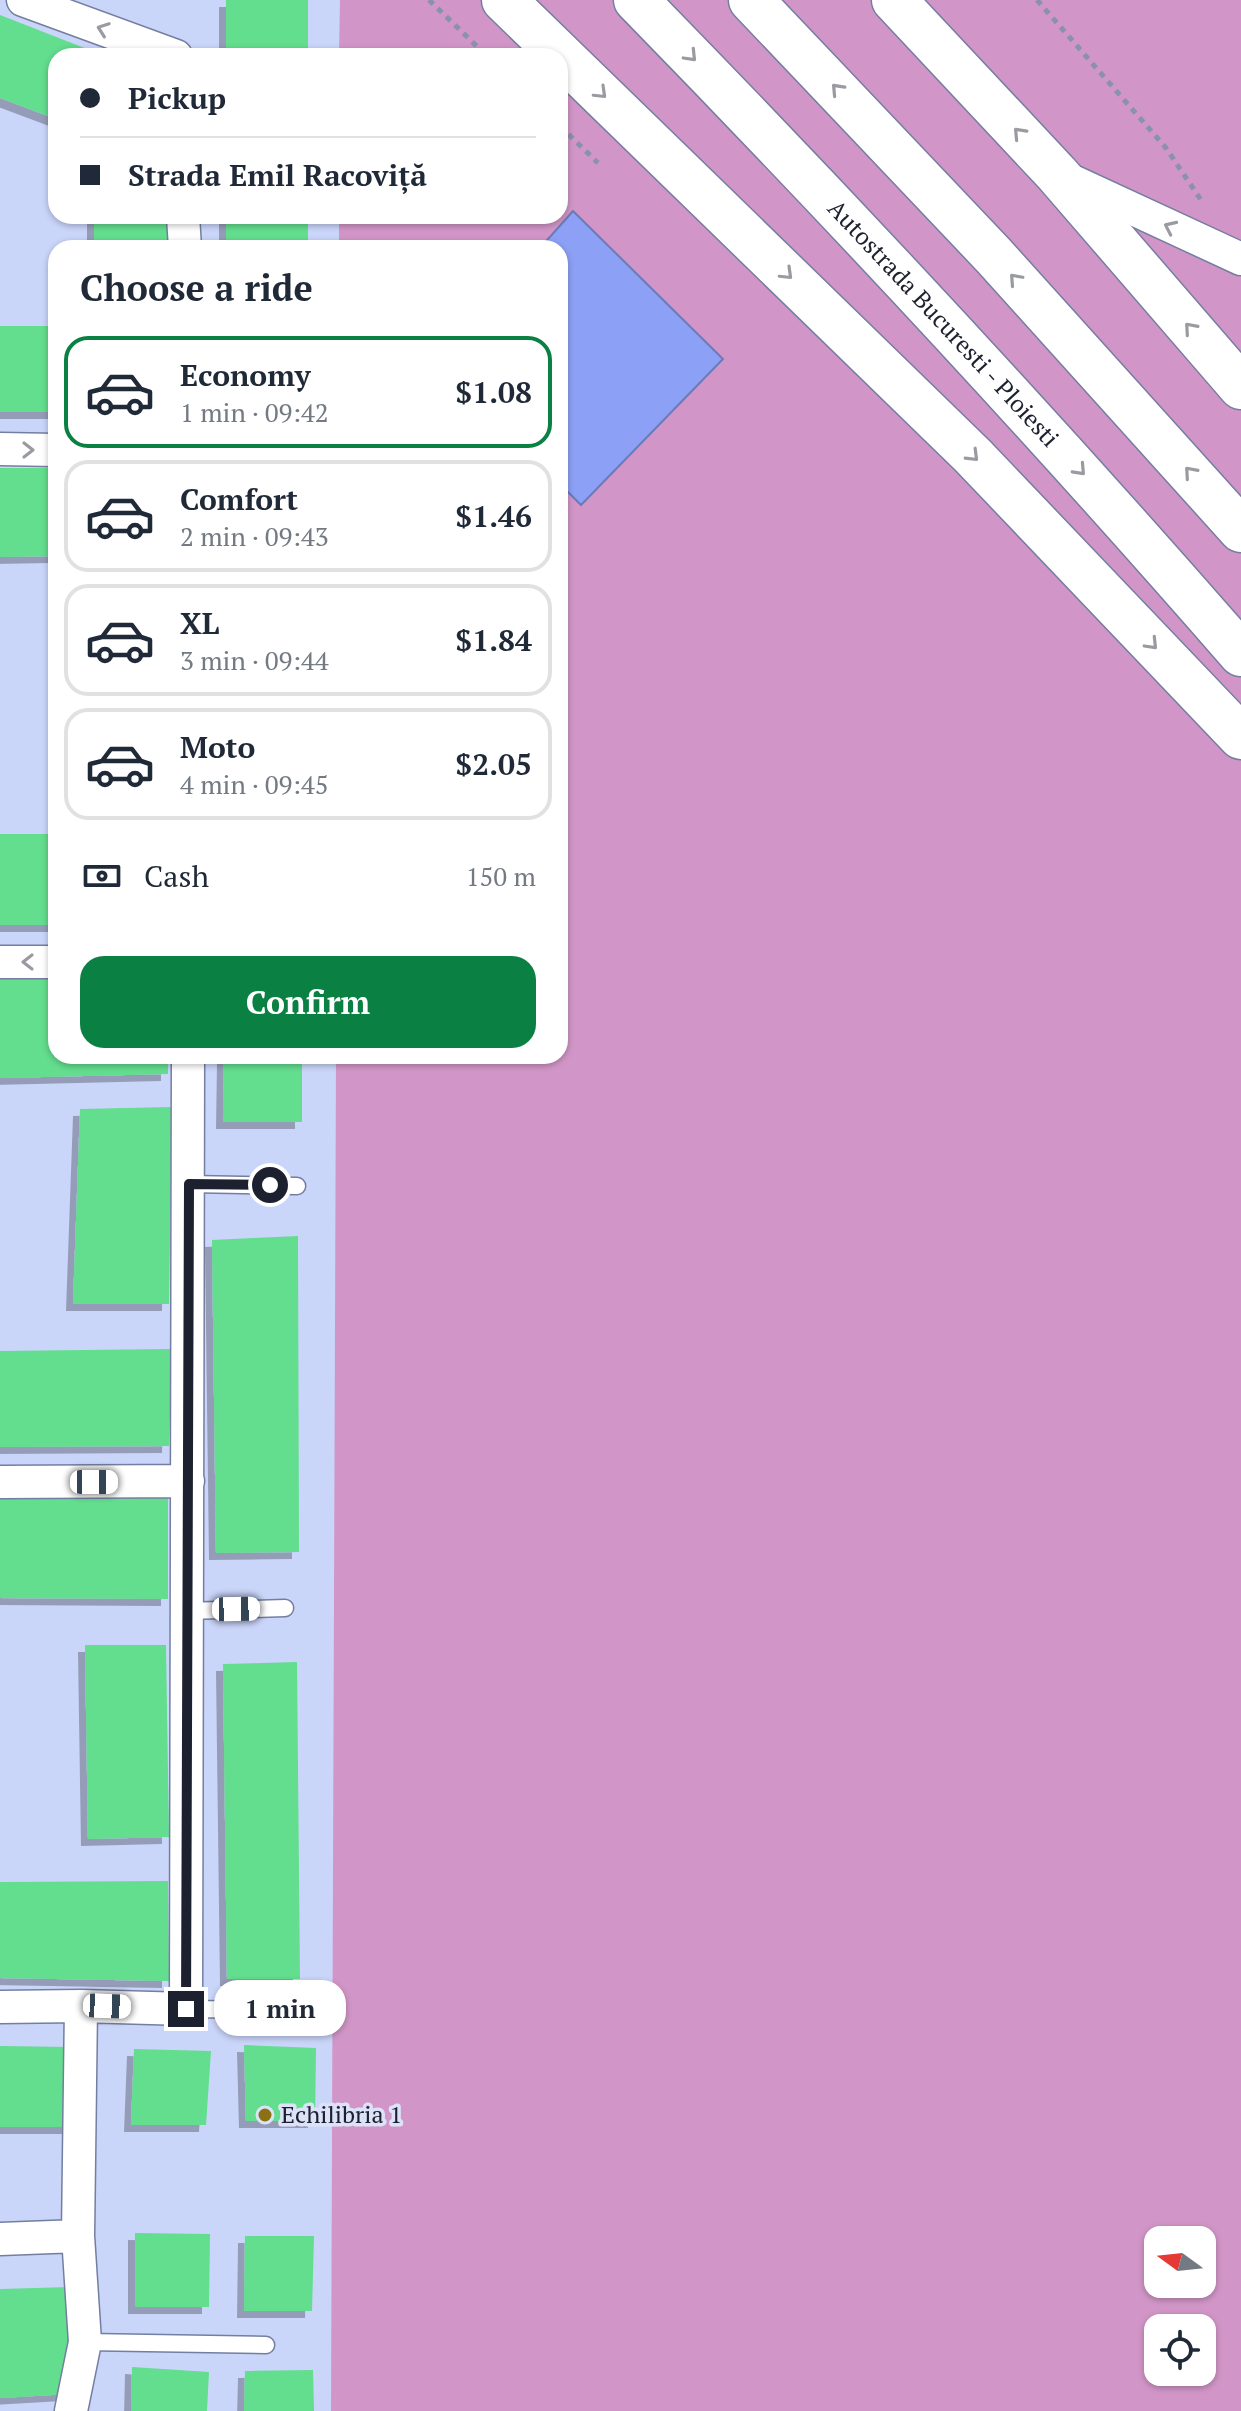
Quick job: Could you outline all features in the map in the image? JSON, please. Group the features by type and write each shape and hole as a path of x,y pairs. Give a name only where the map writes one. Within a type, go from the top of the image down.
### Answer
{"highway":[{"path":"504,0 553,48"},
{"name":"Autostrada Bucuresti - Ploiesti","path":"636,0 934,310 1093,484 1241,654"},
{"path":"751,0 994,256 1241,530"},
{"path":"894,0 1057,174 1241,387"},
{"path":"568,62 973,456 1241,737"}],"street":[{"path":"23,0 154,48"},
{"path":"1057,174 1241,259"},
{"path":"0,449 48,450"},
{"path":"0,962 48,962"},
{"path":"0,2007 186,2009 188,1064"},
{"path":"0,1482 188,1481"},
{"path":"71,2411 85,2342 78,2236 81,2006"},
{"path":"0,2239 78,2236"}],"lane":[{"path":"189,1184 297,1186"},
{"path":"186,1611 285,1608"},
{"path":"186,2009 281,2010"},
{"path":"85,2342 266,2345"}],"path":[{"path":"429,0 479,48"},
{"path":"1037,0 1166,148 1208,210"},
{"path":"568,134 598,163"}],"shaded area":[{"path":"340,0 1241,0 1241,2411 331,2411 336,1064 568,1064 568,240 339,240 339,224 568,224 568,48 339,48"}],"water":[{"path":"573,211 723,359 581,505 568,492 568,240 547,240 561,224 568,224 568,217"}],"building":[{"path":"226,0 308,0 308,48 226,48"},
{"path":"0,15 85,48 48,48 48,116 0,98"},
{"path":"94,224 167,224 168,240 94,240"},
{"path":"226,224 308,224 308,240 226,240"},
{"path":"0,326 48,326 48,412 0,412"},
{"path":"0,468 48,468 48,556 0,557"},
{"path":"0,834 48,834 48,925 0,925"},
{"path":"0,979 48,979 48,1064 168,1064 168,1074 0,1078"},
{"path":"224,1064 302,1064 302,1122 223,1122"},
{"path":"172,1107 169,1304 73,1304 80,1109"},
{"path":"298,1236 299,1552 216,1553 212,1240"},
{"path":"172,1349 169,1446 0,1447 0,1351"},
{"path":"168,1496 168,1599 0,1598 0,1498"},
{"path":"85,1645 166,1645 169,1837 88,1839"},
{"path":"297,1662 300,1979 227,1979 223,1664"},
{"path":"168,1881 169,1981 0,1978 0,1882"},
{"path":"244,2045 316,2048 315,2121 246,2121"},
{"path":"0,2046 71,2047 70,2127 0,2127"},
{"path":"134,2049 211,2051 206,2125 131,2125"},
{"path":"135,2233 210,2234 209,2307 135,2307"},
{"path":"245,2236 314,2236 312,2311 244,2311"},
{"path":"70,2287 69,2394 0,2398 0,2289"},
{"path":"132,2367 209,2372 207,2411 131,2411"},
{"path":"313,2370 314,2411 244,2411 245,2371"}],"place":[{"name":"Echilibria 1","path":"265,2115"}],"route":[{"path":"186,2009 189,1184 270,1185"}]}
